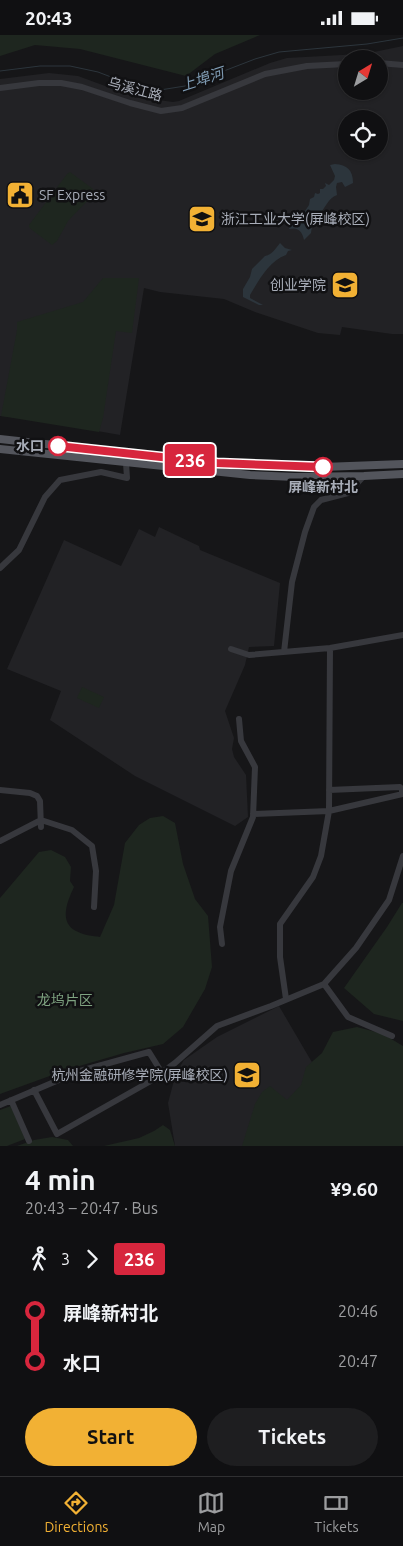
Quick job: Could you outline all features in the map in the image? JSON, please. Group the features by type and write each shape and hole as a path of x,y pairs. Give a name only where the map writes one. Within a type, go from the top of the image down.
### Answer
{"main road":[{"path":"0,439 217,463 323,467 403,464"},
{"path":"0,449 210,472 291,477 403,474"}],"street":[{"name":"乌溪江路","path":"0,88 39,83 62,83 82,87 161,111 182,108 265,74 307,66 338,64"},
{"path":"388,64 403,65"},
{"path":"0,568 18,550 45,497 60,480 101,472 127,478 126,463"},
{"path":"284,652 292,582 314,507 321,500 348,493 364,476"},
{"path":"231,649 249,655 330,648 403,635"},
{"path":"286,999 280,957 280,924 313,877 321,856 329,811 330,648"},
{"path":"222,944 220,927 231,871 253,817 255,767 242,741 239,719"},
{"path":"253,814 329,811 402,794 400,787 329,790"},
{"path":"0,790 30,793 37,796 40,801 41,824"},
{"path":"0,841 41,824 72,830 92,847 96,871 94,907"},
{"path":"34,1090 57,1134 149,1082 217,1026 324,984 356,948 389,901 403,856"},
{"path":"324,984 348,1017 392,1036"},
{"path":"0,1105 80,1071 149,1052 162,1073"},
{"path":"11,1100 29,1141"}],"shaded area":[{"name":"浙江工业大学(屏峰校区)","path":"403,46 403,334 342,327 340,335 318,333 255,312 224,299 160,292 144,288 120,435 30,419 0,416 0,79 49,73 78,76 135,97 173,102 287,58 338,55 338,100 388,100 388,50 384,50"},
{"path":"335,164 348,169 352,175 353,183 345,187 342,182 337,183 337,195 331,199 318,216 312,226 311,233 304,240 299,230 289,229 292,220 296,218 299,220 315,193 320,193 320,189 326,186 325,183 329,185 334,180 335,176 330,165"},
{"path":"280,243 285,248 292,250 288,251 286,255 270,266 250,295 250,298 263,305 243,297 243,289 252,269 265,256 272,253"},
{"path":"159,527 199,546 200,550 280,583 274,646 249,647 245,665 225,711 234,738 232,749 234,757 246,775 248,817 235,826 135,776 50,720 61,691 7,669 64,540 121,566 139,529 155,537"},
{"name":"杭州金融研修学院(屏峰校区)","path":"279,1006 320,1076 250,1146 175,1146 168,1103 176,1073 184,1060 217,1037"}],"green space":[{"path":"0,35 260,35 215,54 186,76 80,49 35,45 0,56"},
{"path":"70,172 93,189 93,195 68,221 57,241 52,245 32,230 29,225"},
{"path":"103,278 139,278 132,333 116,331 103,418 99,432 1,416 17,322 83,302"},
{"path":"82,687 104,697 99,708 77,698"},
{"name":"龙坞片区","path":"163,816 175,823 183,864 195,899 208,916 212,967 205,989 183,1027 163,1044 69,1069 0,1094 0,898 39,852 51,850 65,857 71,867 70,881 74,887 66,911 67,922 70,927 79,932 100,937 114,905 125,843 139,825 150,818"},
{"path":"402,903 403,1021 374,1014 344,988"},
{"path":"357,1027 383,1034 403,1046 403,1146 242,1146 255,1104 262,1092 270,1086 287,1100 301,1085 306,1067 322,1053 333,1032"},
{"path":"11,1106 25,1139 7,1146 0,1146 0,1110"},
{"path":"163,1125 170,1130 175,1146 104,1146 139,1138"},
{"path":"52,1137 68,1140 73,1146 17,1146 34,1140"}],"waterway":[{"name":"上埠河","path":"0,71 40,66 70,66 98,72 124,82 160,90 185,86 255,59 279,52 367,44 403,38"}],"bus line":[{"name":"236","path":"58,446 217,463 323,467"}],"place":[{"name":"SF Express","path":"20,195"},
{"name":"浙江工业大学(屏峰校区)","path":"202,219"},
{"name":"创业学院","path":"345,285"},
{"name":"水口","path":"58,446"},
{"name":"屏峰新村北","path":"323,467"},
{"name":"杭州金融研修学院(屏峰校区)","path":"247,1075"}]}
